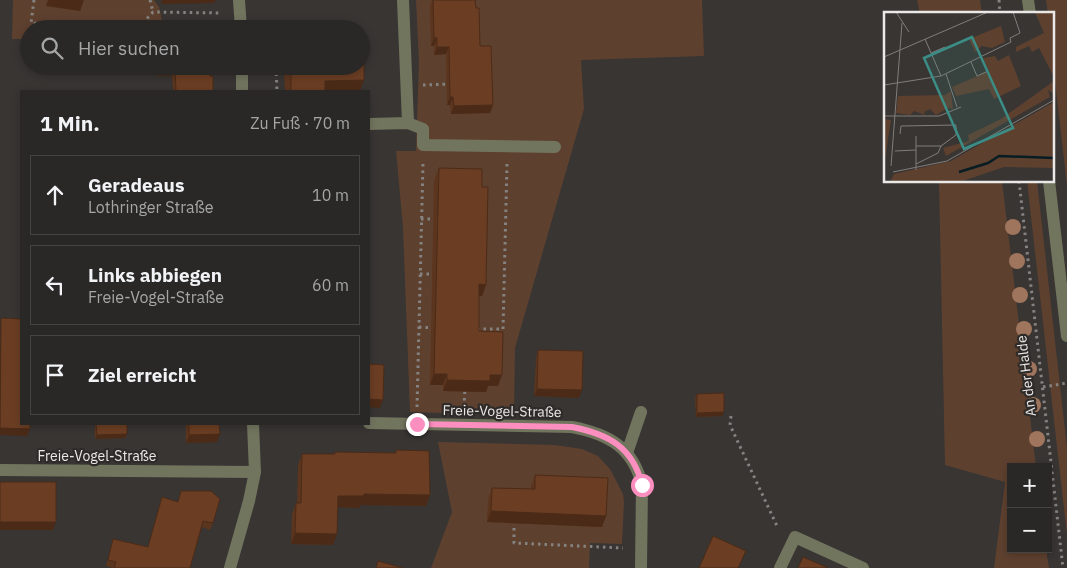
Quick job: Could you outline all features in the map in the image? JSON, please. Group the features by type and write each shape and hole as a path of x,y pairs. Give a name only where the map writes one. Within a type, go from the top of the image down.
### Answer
{"street":[{"path":"240,0 240,20"},
{"path":"403,0 408,123"},
{"path":"242,75 242,90"},
{"path":"370,124 408,123 423,129 423,145 555,147"},
{"path":"1049,182 1067,336"},
{"path":"641,412 627,453 640,477 642,485 641,568"},
{"name":"Freie-Vogel-Straße","path":"370,423 572,427 604,435 627,453"},
{"path":"230,568 250,501 255,472 253,425"},
{"name":"Freie-Vogel-Straße","path":"0,470 255,472"},
{"path":"780,568 795,537 863,568"}],"path":[{"path":"31,20 34,0"},
{"path":"150,0 153,12"},
{"path":"146,20 153,12 240,13"},
{"path":"276,75 277,90"},
{"path":"407,85 450,84"},
{"path":"475,328 503,329 507,146"},
{"path":"417,424 422,169"},
{"name":"An der Halde","path":"1019,182 1063,568"},
{"path":"421,219 438,219"},
{"path":"420,274 437,274"},
{"path":"419,327 438,328"},
{"path":"1043,387 1067,384"},
{"path":"731,416 730,425 777,526"},
{"path":"514,528 514,543 641,549"}],"shaded area":[{"path":"13,0 154,0 159,7 162,20 20,20 20,39 12,39"},
{"path":"416,0 702,0 704,56 581,60 584,109 515,348 514,415 410,412 403,228 396,151 416,151 419,62"},
{"path":"917,0 980,0 982,12 920,12"},
{"path":"1046,0 1067,0 1067,186 1054,73 1054,12 1048,12"},
{"path":"939,182 1002,182 1036,463 1007,463 1007,553 1047,553 1049,568 994,568 1005,482 945,465"},
{"path":"1027,182 1037,182 1067,448 1067,535"},
{"path":"438,442 555,445 582,449 598,456 610,469 623,494 622,544 590,543 589,568 431,568 452,512"}],"building":[{"path":"433,0 475,0 476,8 479,8 480,46 491,46 493,105 454,106 453,97 450,97 449,47 437,47 437,38 434,38"},
{"path":"175,75 213,76 213,90 176,90"},
{"path":"291,75 364,75 364,80 325,81 325,90 291,90"},
{"path":"439,168 482,169 482,187 488,187 486,285 479,284 479,331 503,332 502,375 490,375 490,381 447,380 447,374 434,374"},
{"path":"1,318 20,319 20,425 30,425 30,429 0,428"},
{"path":"538,350 583,351 582,390 537,389"},
{"path":"370,364 384,365 383,400 370,399"},
{"path":"724,393 724,412 697,413 697,394"},
{"path":"96,425 127,425 127,434 97,435"},
{"path":"189,425 219,425 220,434 189,435"},
{"path":"396,450 429,451 430,495 364,494 363,496 338,496 337,534 295,533 296,503 301,503 302,454 335,454 335,452 396,453"},
{"path":"535,475 608,478 606,516 491,511 492,488 535,489"},
{"path":"0,482 56,482 56,522 0,522"},
{"path":"181,491 211,491 220,499 213,523 203,521 190,568 114,568 116,562 108,560 113,539 148,547 162,497 178,502"},
{"path":"713,536 746,551 738,568 699,568"},
{"path":"803,557 828,568 798,568"},
{"path":"378,561 403,568 376,568"}],"route":[{"path":"417,424 572,427 588,430 604,435 627,453 640,477 642,485"}]}
